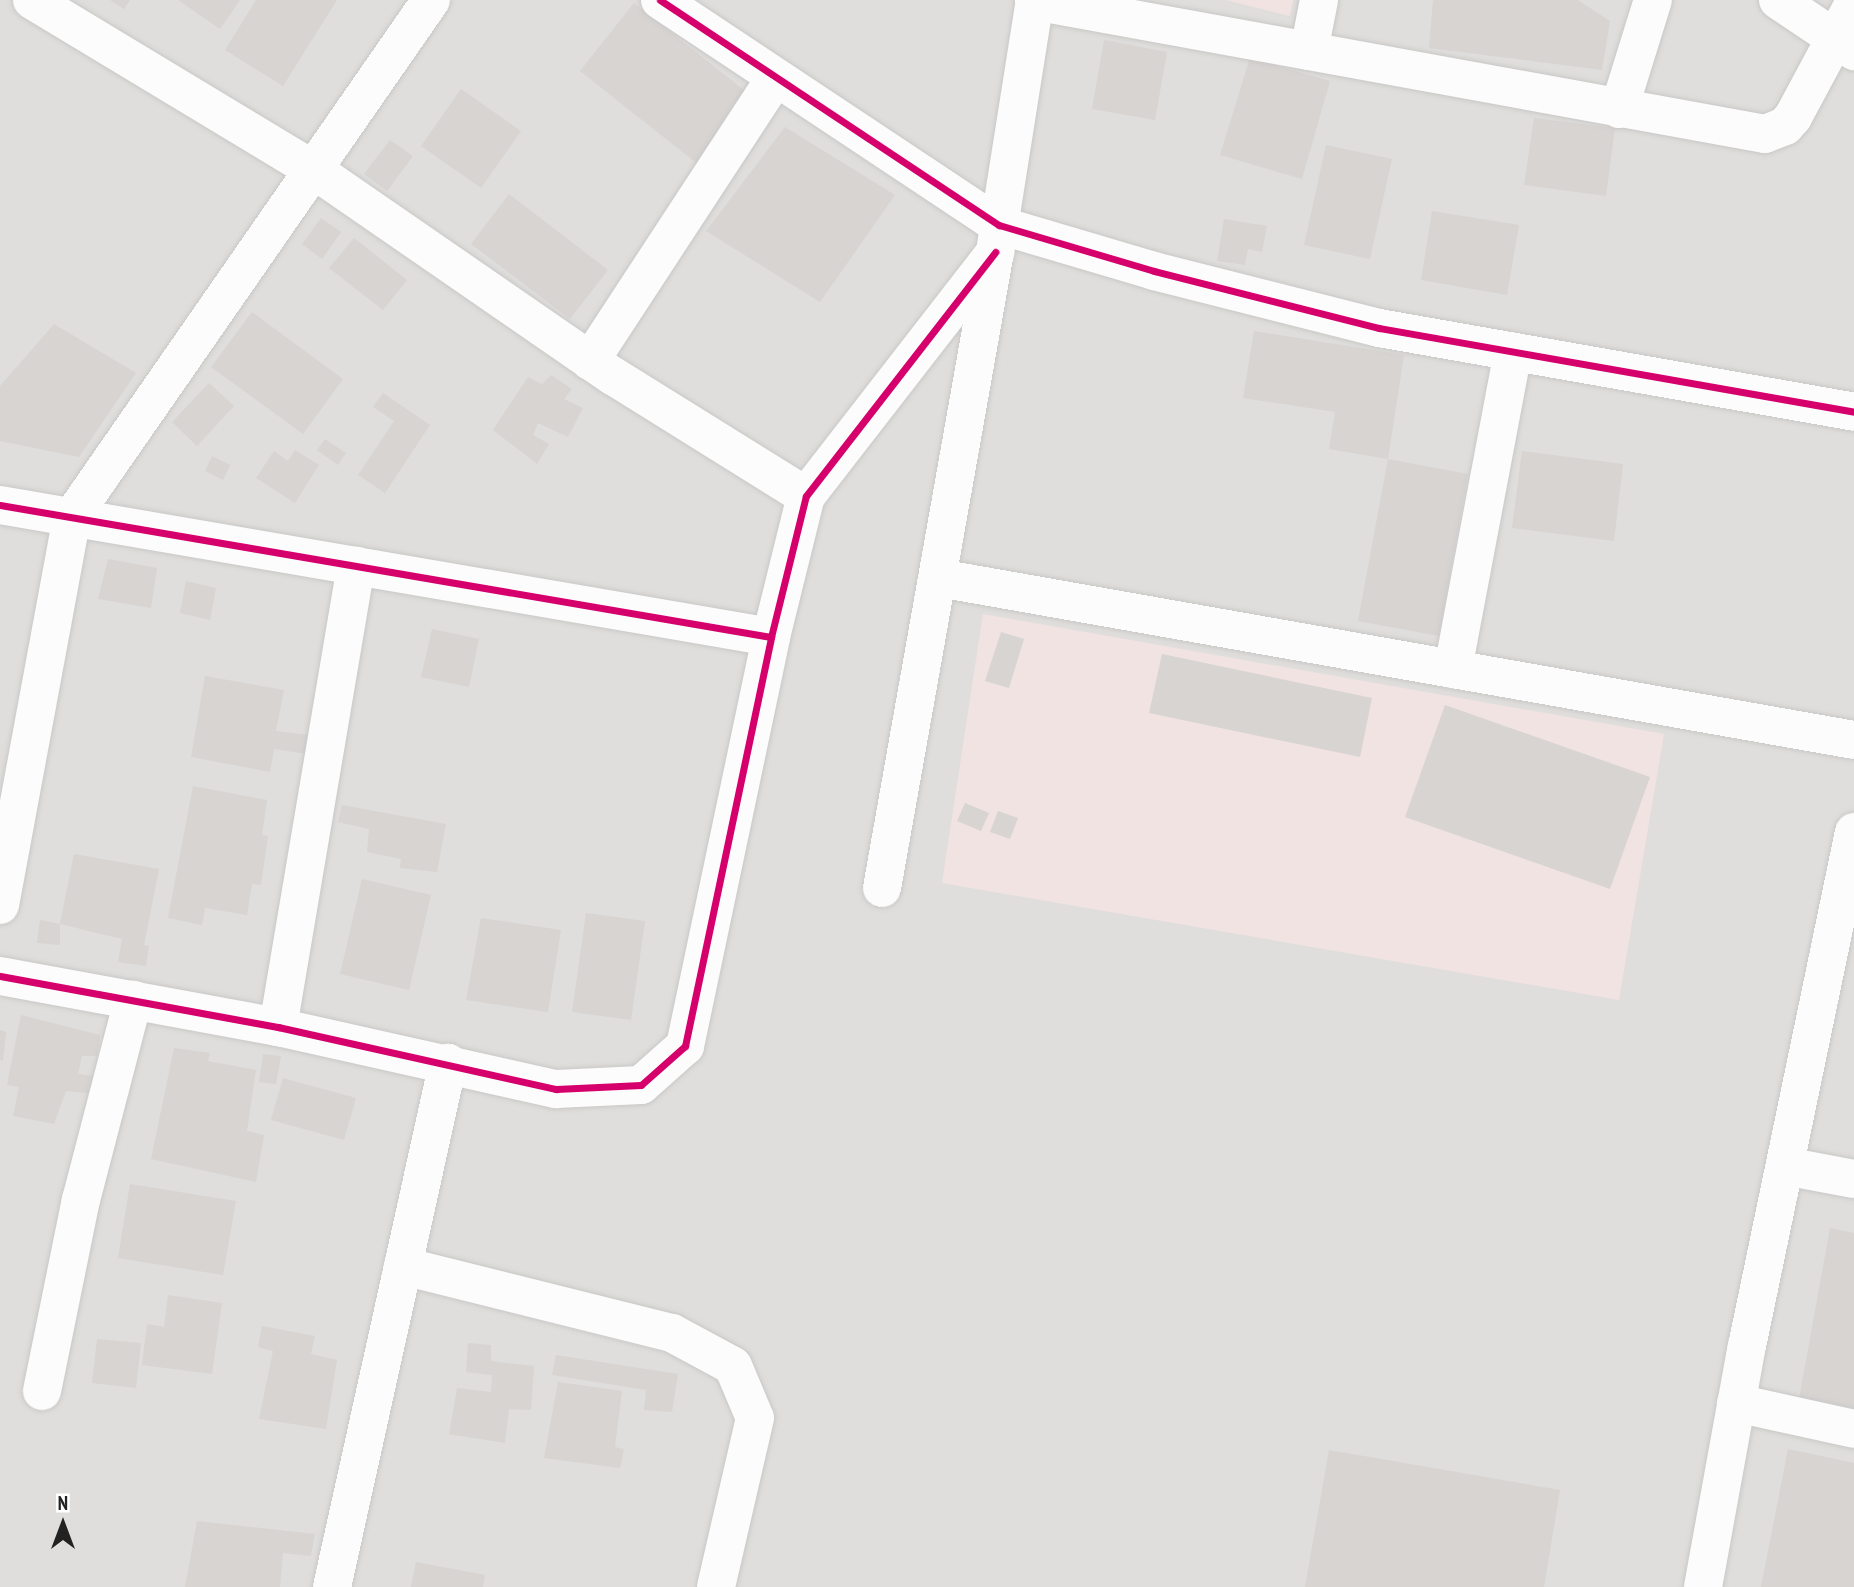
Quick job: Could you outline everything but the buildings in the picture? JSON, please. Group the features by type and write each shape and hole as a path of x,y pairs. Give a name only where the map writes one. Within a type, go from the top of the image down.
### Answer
{"street":[{"path":"32,0 311,168 590,360 806,496"},
{"path":"0,905 72,517 311,168 431,0"},
{"path":"660,0 997,238 1154,271 1326,314 1513,352 1854,412"},
{"path":"882,888 939,578 1034,0 1753,134 1776,132 1793,117 1844,45 1854,3"},
{"path":"1309,51 1319,0"},
{"path":"1619,108 1653,0"},
{"path":"1778,0 1844,45"},
{"path":"590,360 775,80"},
{"path":"0,976 278,1027 556,1089 641,1085 685,1046 771,637 806,496 997,238"},
{"path":"1453,669 1513,352"},
{"path":"0,505 771,637"},
{"path":"278,1027 356,566"},
{"path":"939,578 1854,740"},
{"path":"1703,1587 1736,1403 1854,832"},
{"path":"42,1391 81,1200 133,1000"},
{"path":"332,1587 448,1063"},
{"path":"1785,1166 1854,1179"},
{"path":"403,1266 672,1333 733,1366 755,1418 716,1587"},
{"path":"1736,1403 1854,1429"}],"shaded area":[{"path":"0,0 1854,0 1854,1587 0,1587"},
{"path":"1226,0 1293,0 1290,16"},
{"path":"983,614 1664,734 1619,1000 942,883"}],"cycle path":[{"path":"660,0 999,225 1154,271 1379,328 1854,412"},
{"path":"0,505 771,637 806,496 995,252"},
{"path":"0,976 278,1027 556,1089 641,1085 685,1046 771,637"}]}
